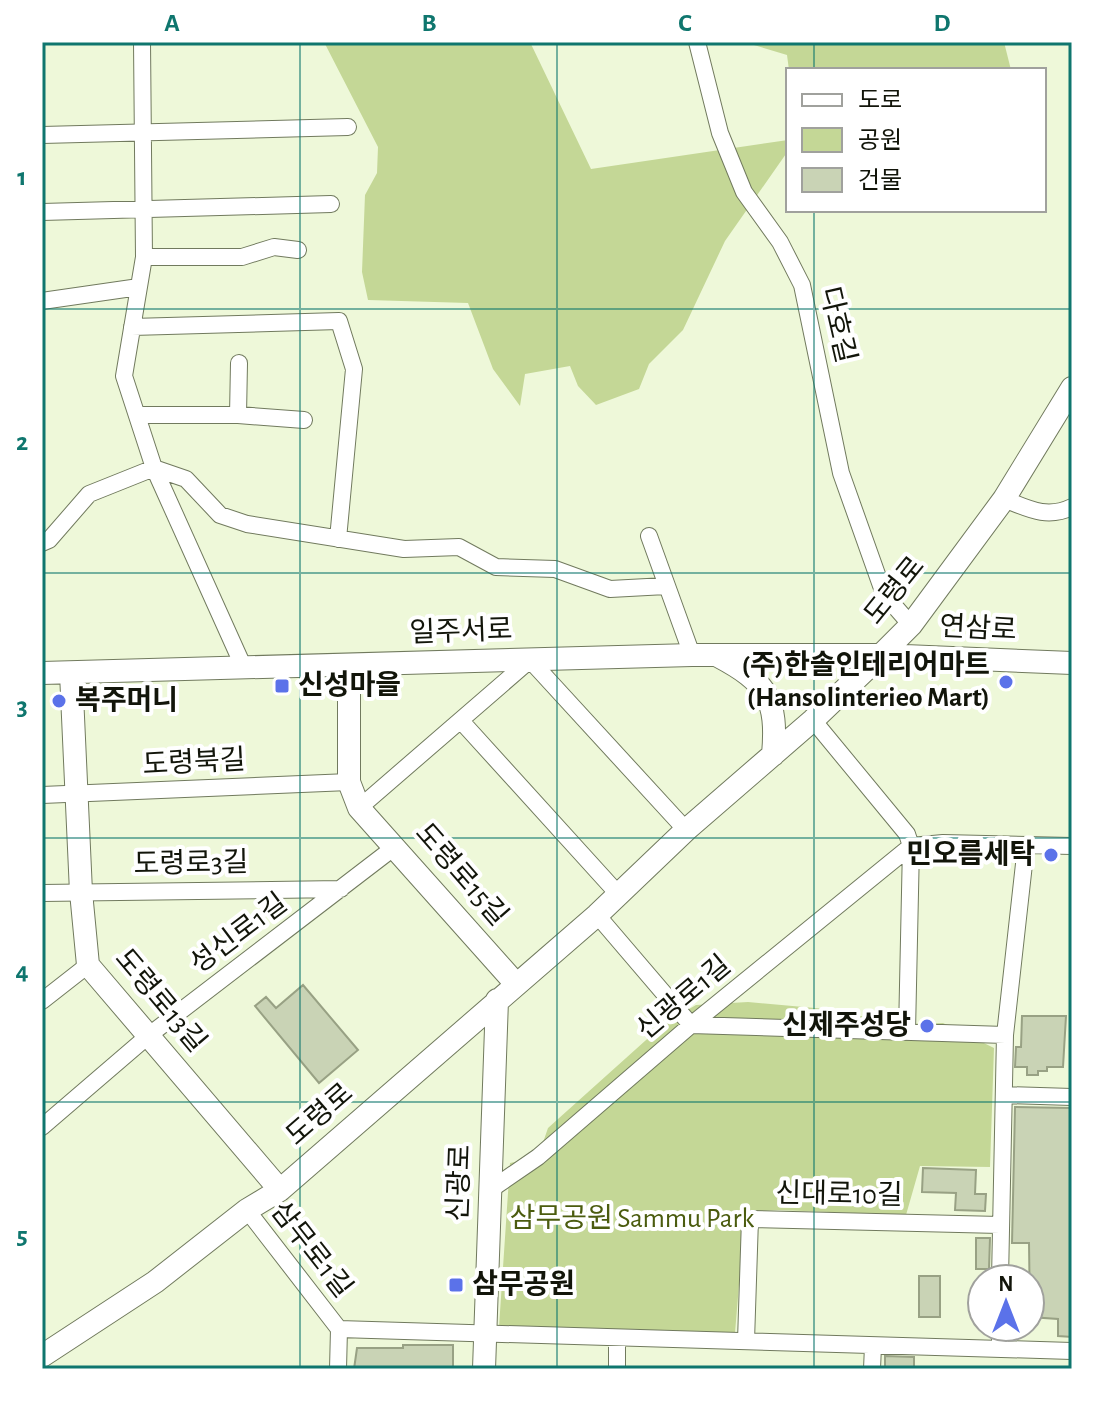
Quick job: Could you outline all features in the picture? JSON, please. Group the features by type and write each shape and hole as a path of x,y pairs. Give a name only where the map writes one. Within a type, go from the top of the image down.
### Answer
{"main road":[{"name":"도령로","path":"42,1356 155,1282 247,1210 280,1190 597,915 686,830 813,720 911,625 1004,499 1072,388"},
{"name":"일주서로","path":"42,673 692,655 881,655"},
{"path":"717,655 743,669 766,691 774,715 773,755"},
{"name":"연삼로","path":"881,655 1072,663"},
{"name":"도령로15길","path":"349,665 349,782 359,808 516,984"},
{"name":"도령로13길","path":"71,673 81,892 88,965 280,1190"},
{"name":"신광로","path":"484,1369 497,1000"}],"street":[{"path":"142,42 144,257 124,376 154,468 244,668"},
{"name":"다호길","path":"697,42 720,133 744,192 780,242 802,285 841,473 884,594 911,625"},
{"path":"42,135 348,127"},
{"path":"42,212 331,204"},
{"path":"144,257 242,257 274,247 298,250"},
{"path":"42,301 139,287"},
{"path":"132,327 339,321 354,369 338,539"},
{"path":"238,415 239,363"},
{"path":"137,415 238,415 304,420"},
{"path":"42,543 49,540 89,494 154,468 186,479 220,515 247,524 404,549 459,547 496,567 555,569 610,589 666,586"},
{"path":"1004,499 1047,514 1056,515 1072,507"},
{"path":"649,536 692,655"},
{"path":"359,808 530,660 686,830"},
{"path":"813,720 907,834 911,846 907,1032"},
{"path":"462,722 619,895"},
{"name":"도령북길","path":"42,795 349,782"},
{"path":"911,846 943,843 1072,846"},
{"name":"성신로1길","path":"42,1127 148,1036 396,846"},
{"name":"신광로1길","path":"490,1190 538,1157 691,1025 911,846"},
{"path":"1000,1263 1005,1035 1026,846"},
{"name":"도령로3길","path":"42,893 341,889"},
{"path":"597,915 691,1025 1005,1035"},
{"path":"42,1001 88,965"},
{"path":"1004,1095 1072,1097"},
{"name":"삼무로1길","path":"247,1210 339,1329 338,1369"},
{"name":"신대로10길","path":"746,1341 750,1219 1000,1225"},
{"path":"339,1329 1072,1351"},
{"path":"617,1338 617,1369"},
{"path":"1000,1343 1000,1349"},
{"path":"872,1369 873,1346"}],"green space":[{"path":"324,42 530,42 591,169 786,140 786,154 725,241 683,330 649,364 639,389 596,405 578,386 570,366 525,374 520,406 493,369 468,303 368,300 362,272 365,195 377,173 378,147"},
{"path":"744,42 1004,42 1010,68 789,68 787,55"},
{"name":"삼무공원 Sammu Park","path":"748,1002 848,1011 855,1016 896,1017 896,1024 943,1023 994,1048 990,1167 920,1166 906,1215 778,1210 745,1212 735,1333 499,1327 510,1163 538,1157 548,1128 665,1023 696,1005"}],"building":[{"path":"303,985 358,1050 319,1083 255,1006 266,997 276,1008"},
{"path":"1022,1016 1066,1016 1063,1067 1047,1067 1047,1071 1038,1071 1038,1075 1027,1075 1027,1067 1015,1067 1016,1047 1021,1047"},
{"path":"1015,1107 1072,1108 1072,1337 1058,1336 1058,1319 1046,1318 1046,1263 1029,1263 1029,1243 1012,1243"},
{"path":"923,1168 976,1170 975,1194 986,1194 985,1211 955,1210 956,1193 922,1192"},
{"path":"976,1238 990,1238 989,1263 976,1263"},
{"path":"919,1276 940,1276 940,1317 919,1317"},
{"path":"403,1345 453,1345 453,1368 354,1369 357,1348 403,1348"},
{"path":"885,1356 914,1357 914,1369 885,1369"}],"place":[{"name":"(주)한솔인테리어마트 (Hansolinterieo Mart)","path":"1006,682"},
{"name":"신성마을","path":"282,686"},
{"name":"복주머니","path":"59,701"},
{"name":"민오름세탁","path":"1051,855"},
{"name":"신제주성당","path":"927,1026"},
{"name":"삼무공원","path":"456,1285"}]}
